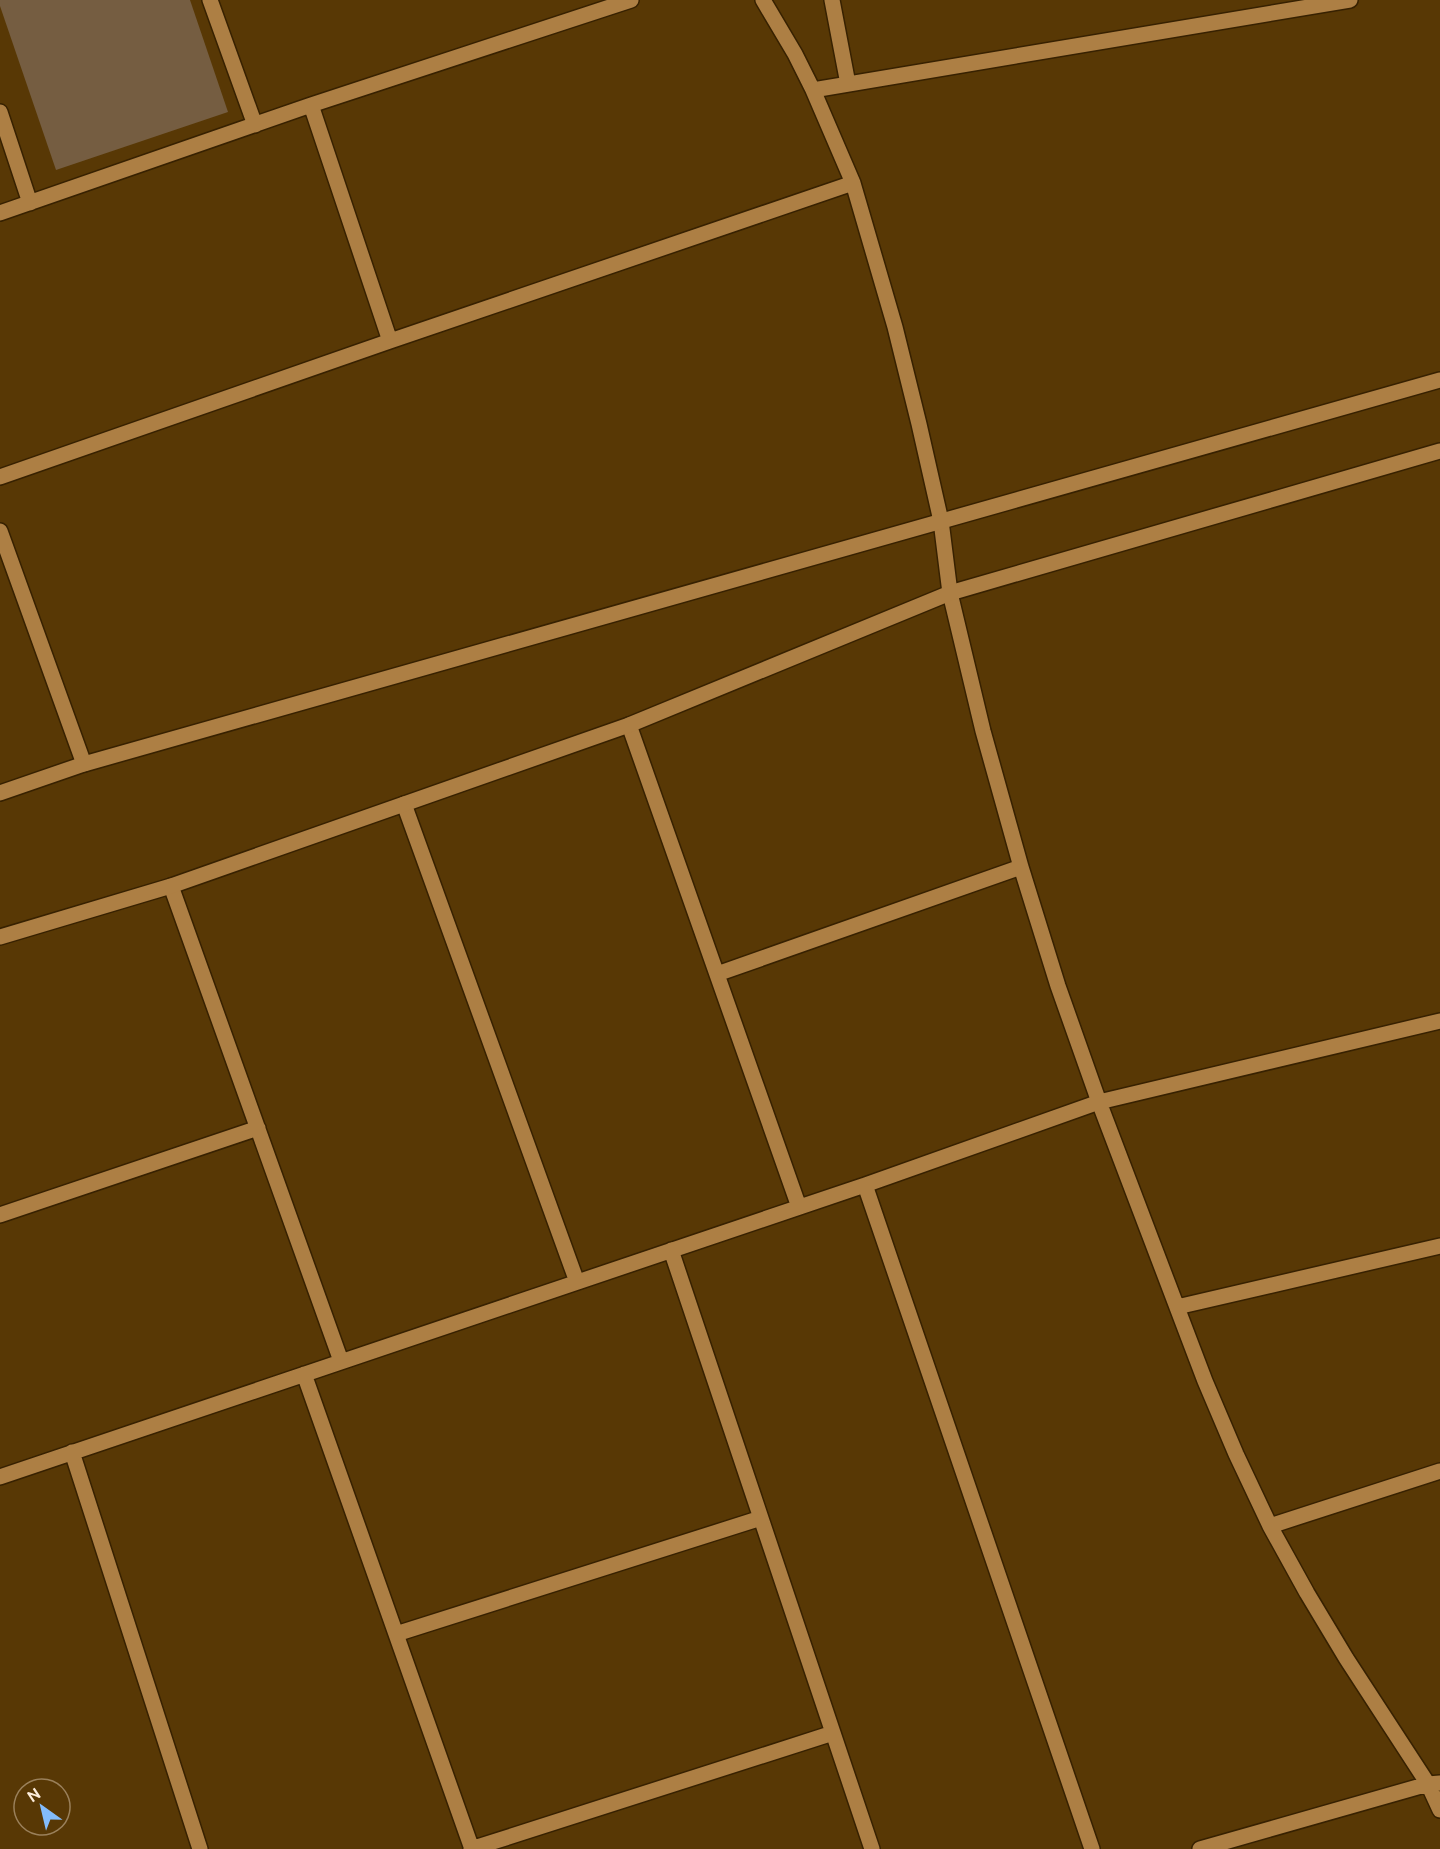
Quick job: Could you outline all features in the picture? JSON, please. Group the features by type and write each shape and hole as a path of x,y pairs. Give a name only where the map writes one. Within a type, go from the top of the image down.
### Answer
{"street":[{"path":"210,0 255,125"},
{"path":"0,213 311,105 630,0"},
{"path":"763,0 813,90 853,183 895,327 919,424 941,521 950,593 983,731 1021,867 1058,986 1099,1102 1204,1381 1270,1526 1306,1593 1346,1658 1434,1784 1440,1810"},
{"path":"832,0 848,84"},
{"path":"813,90 1350,0"},
{"path":"311,105 390,341"},
{"path":"0,112 30,203"},
{"path":"0,477 853,183"},
{"path":"0,793 84,764 1440,380"},
{"path":"0,937 171,886 629,725 950,593 1440,451"},
{"path":"0,531 84,764"},
{"path":"629,725 799,1207"},
{"path":"404,804 577,1282"},
{"path":"717,974 1021,867"},
{"path":"171,886 341,1361"},
{"path":"0,1476 865,1185 1099,1102 1440,1021"},
{"path":"0,1215 258,1128"},
{"path":"865,1185 1092,1849"},
{"path":"1177,1306 1440,1246"},
{"path":"671,1250 872,1849"},
{"path":"304,1374 472,1849 833,1733"},
{"path":"72,1452 200,1849"},
{"path":"1270,1526 1440,1471"},
{"path":"396,1634 761,1518"},
{"path":"1200,1849 1218,1846 1434,1784"}],"shaded area":[{"path":"0,0 190,0 228,112 56,170 0,6"}]}
